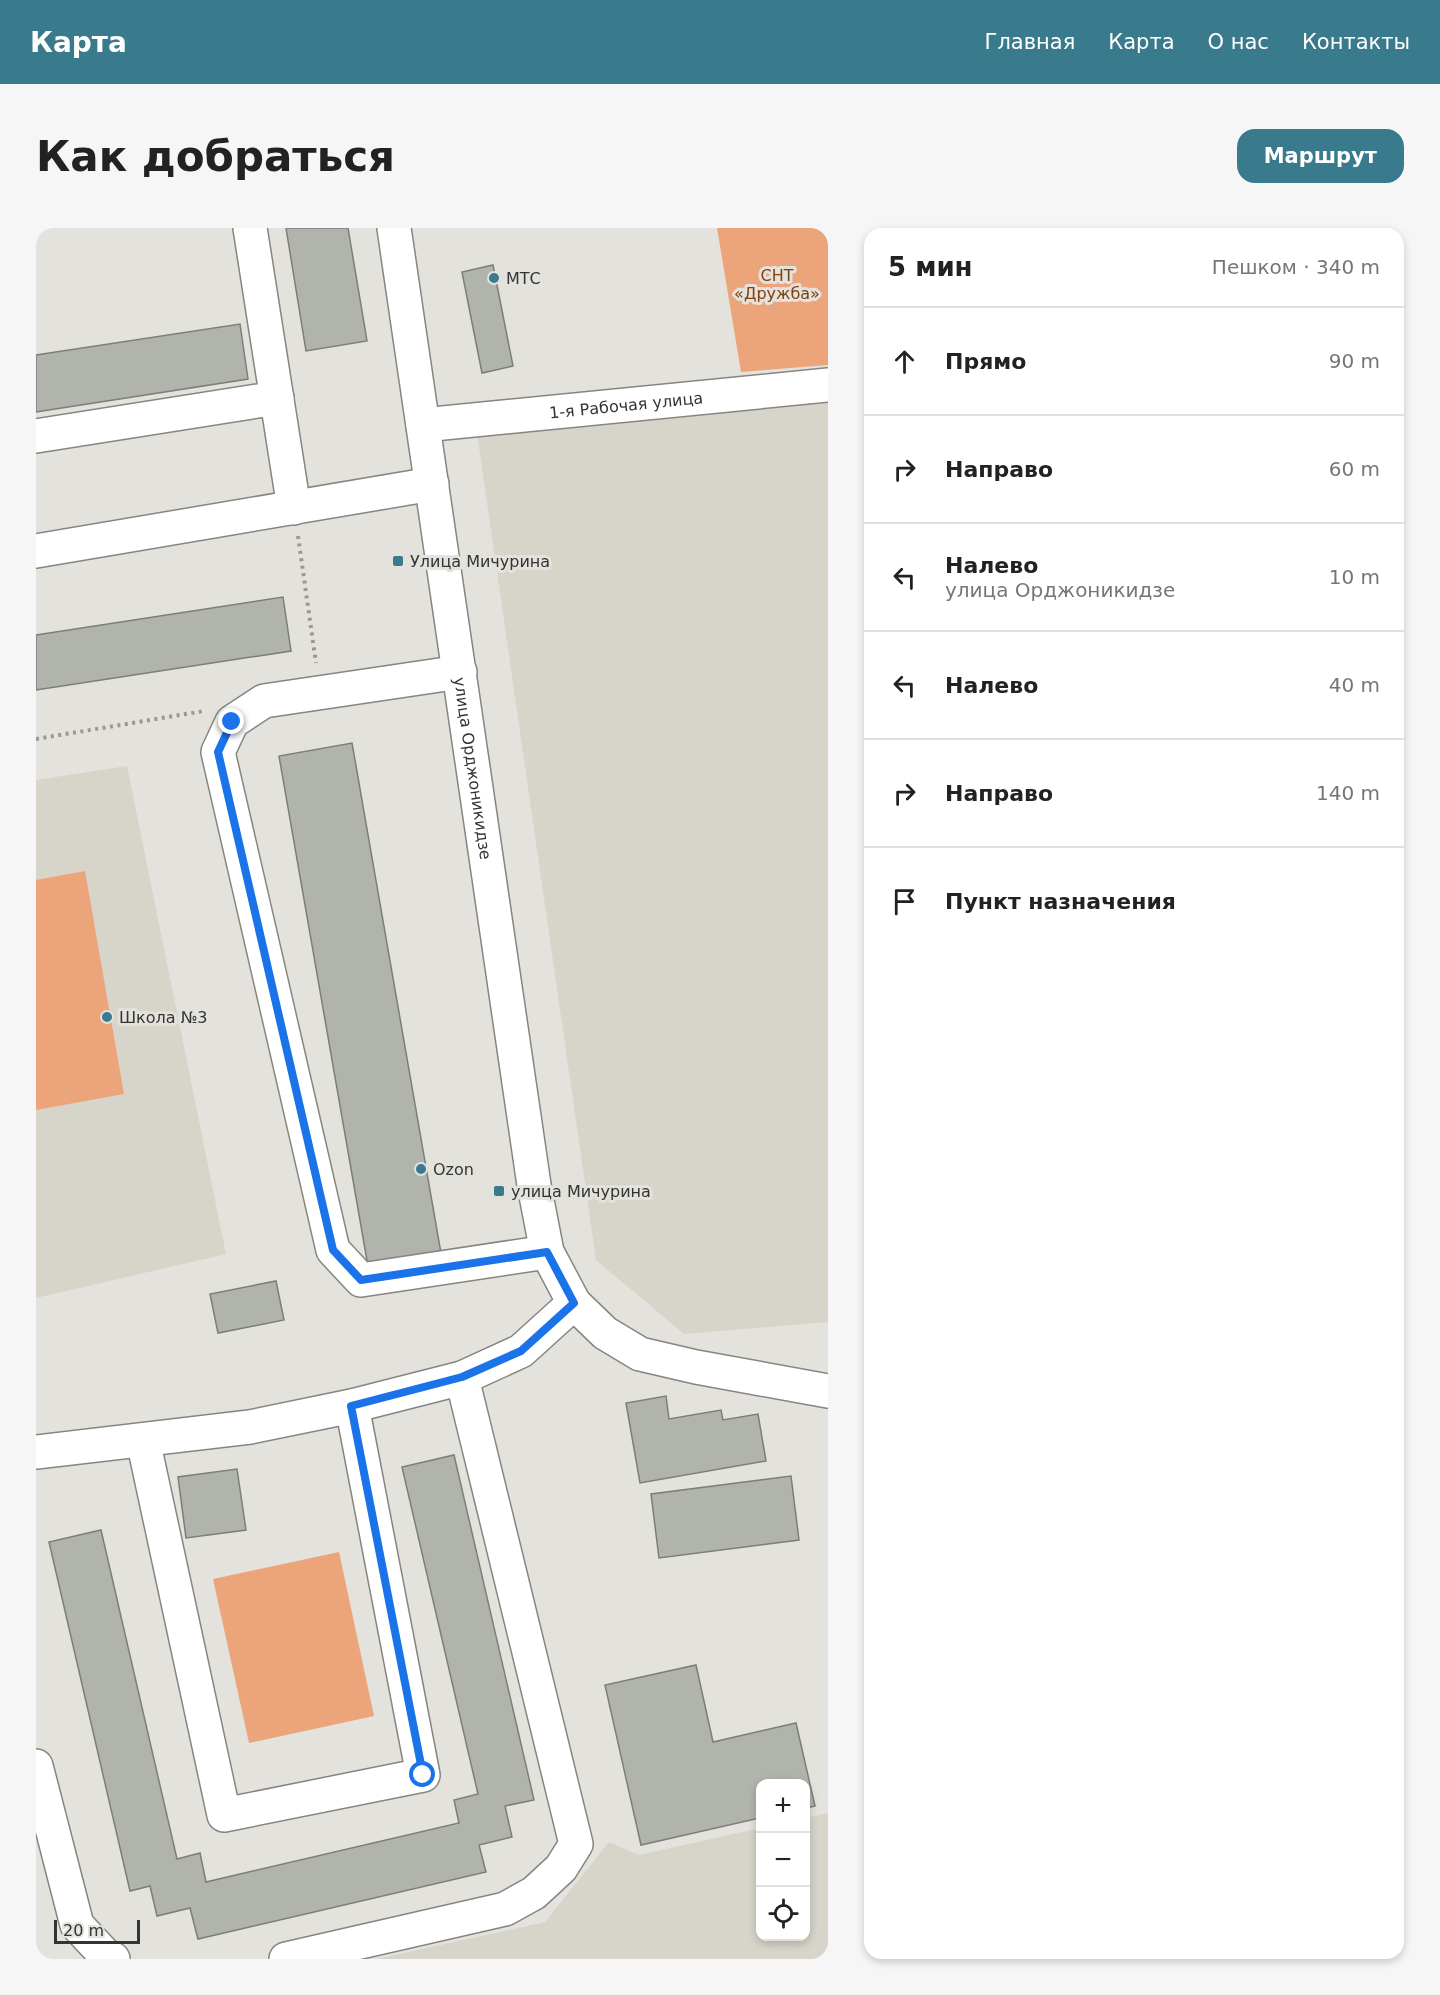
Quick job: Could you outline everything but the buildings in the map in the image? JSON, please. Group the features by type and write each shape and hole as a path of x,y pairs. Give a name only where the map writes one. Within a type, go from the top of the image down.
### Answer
{"street":[{"path":"250,228 294,508"},
{"name":"улица Орджоникидзе","path":"394,228 534,1185 547,1252 574,1303 605,1333 640,1354 696,1367 828,1391"},
{"name":"1-я Рабочая улица","path":"423,425 828,385"},
{"path":"36,436 277,398"},
{"path":"36,551 432,484"},
{"path":"460,672 264,701 232,722 218,752 333,1250 361,1280 547,1252"},
{"path":"36,1452 250,1427 351,1406 462,1377 521,1351 574,1303"},
{"path":"286,1959 505,1909 534,1893 561,1868 576,1844 462,1377"},
{"path":"143,1440 224,1815 423,1775 351,1406"},
{"path":"36,1766 77,1925 106,1956 113,1959"}],"path":[{"path":"294,508 321,693"},
{"path":"36,739 207,711"}],"shaded area":[{"path":"828,399 828,1322 684,1334 596,1260 477,433"},
{"name":"Школа №3","path":"127,766 226,1254 36,1298 36,780"},
{"path":"828,1813 828,1959 377,1959 545,1922 609,1842 639,1855 756,1829 756,1941 810,1941 810,1817"}],"green space":[{"name":"СНТ «Дружба»","path":"717,228 828,228 828,365 741,372"},
{"path":"85,871 124,1094 36,1110 36,880"},
{"path":"339,1552 374,1716 249,1743 213,1579"}],"place":[{"name":"МТС","path":"494,278"},
{"name":"Улица Мичурина","path":"398,561"},
{"name":"Школа №3","path":"107,1017"},
{"name":"Ozon","path":"421,1169"},
{"name":"улица Мичурина","path":"499,1191"}],"route":[{"path":"232,722 218,752 333,1250 361,1280 547,1252 574,1303 521,1351 462,1377 351,1406 423,1775"}]}
